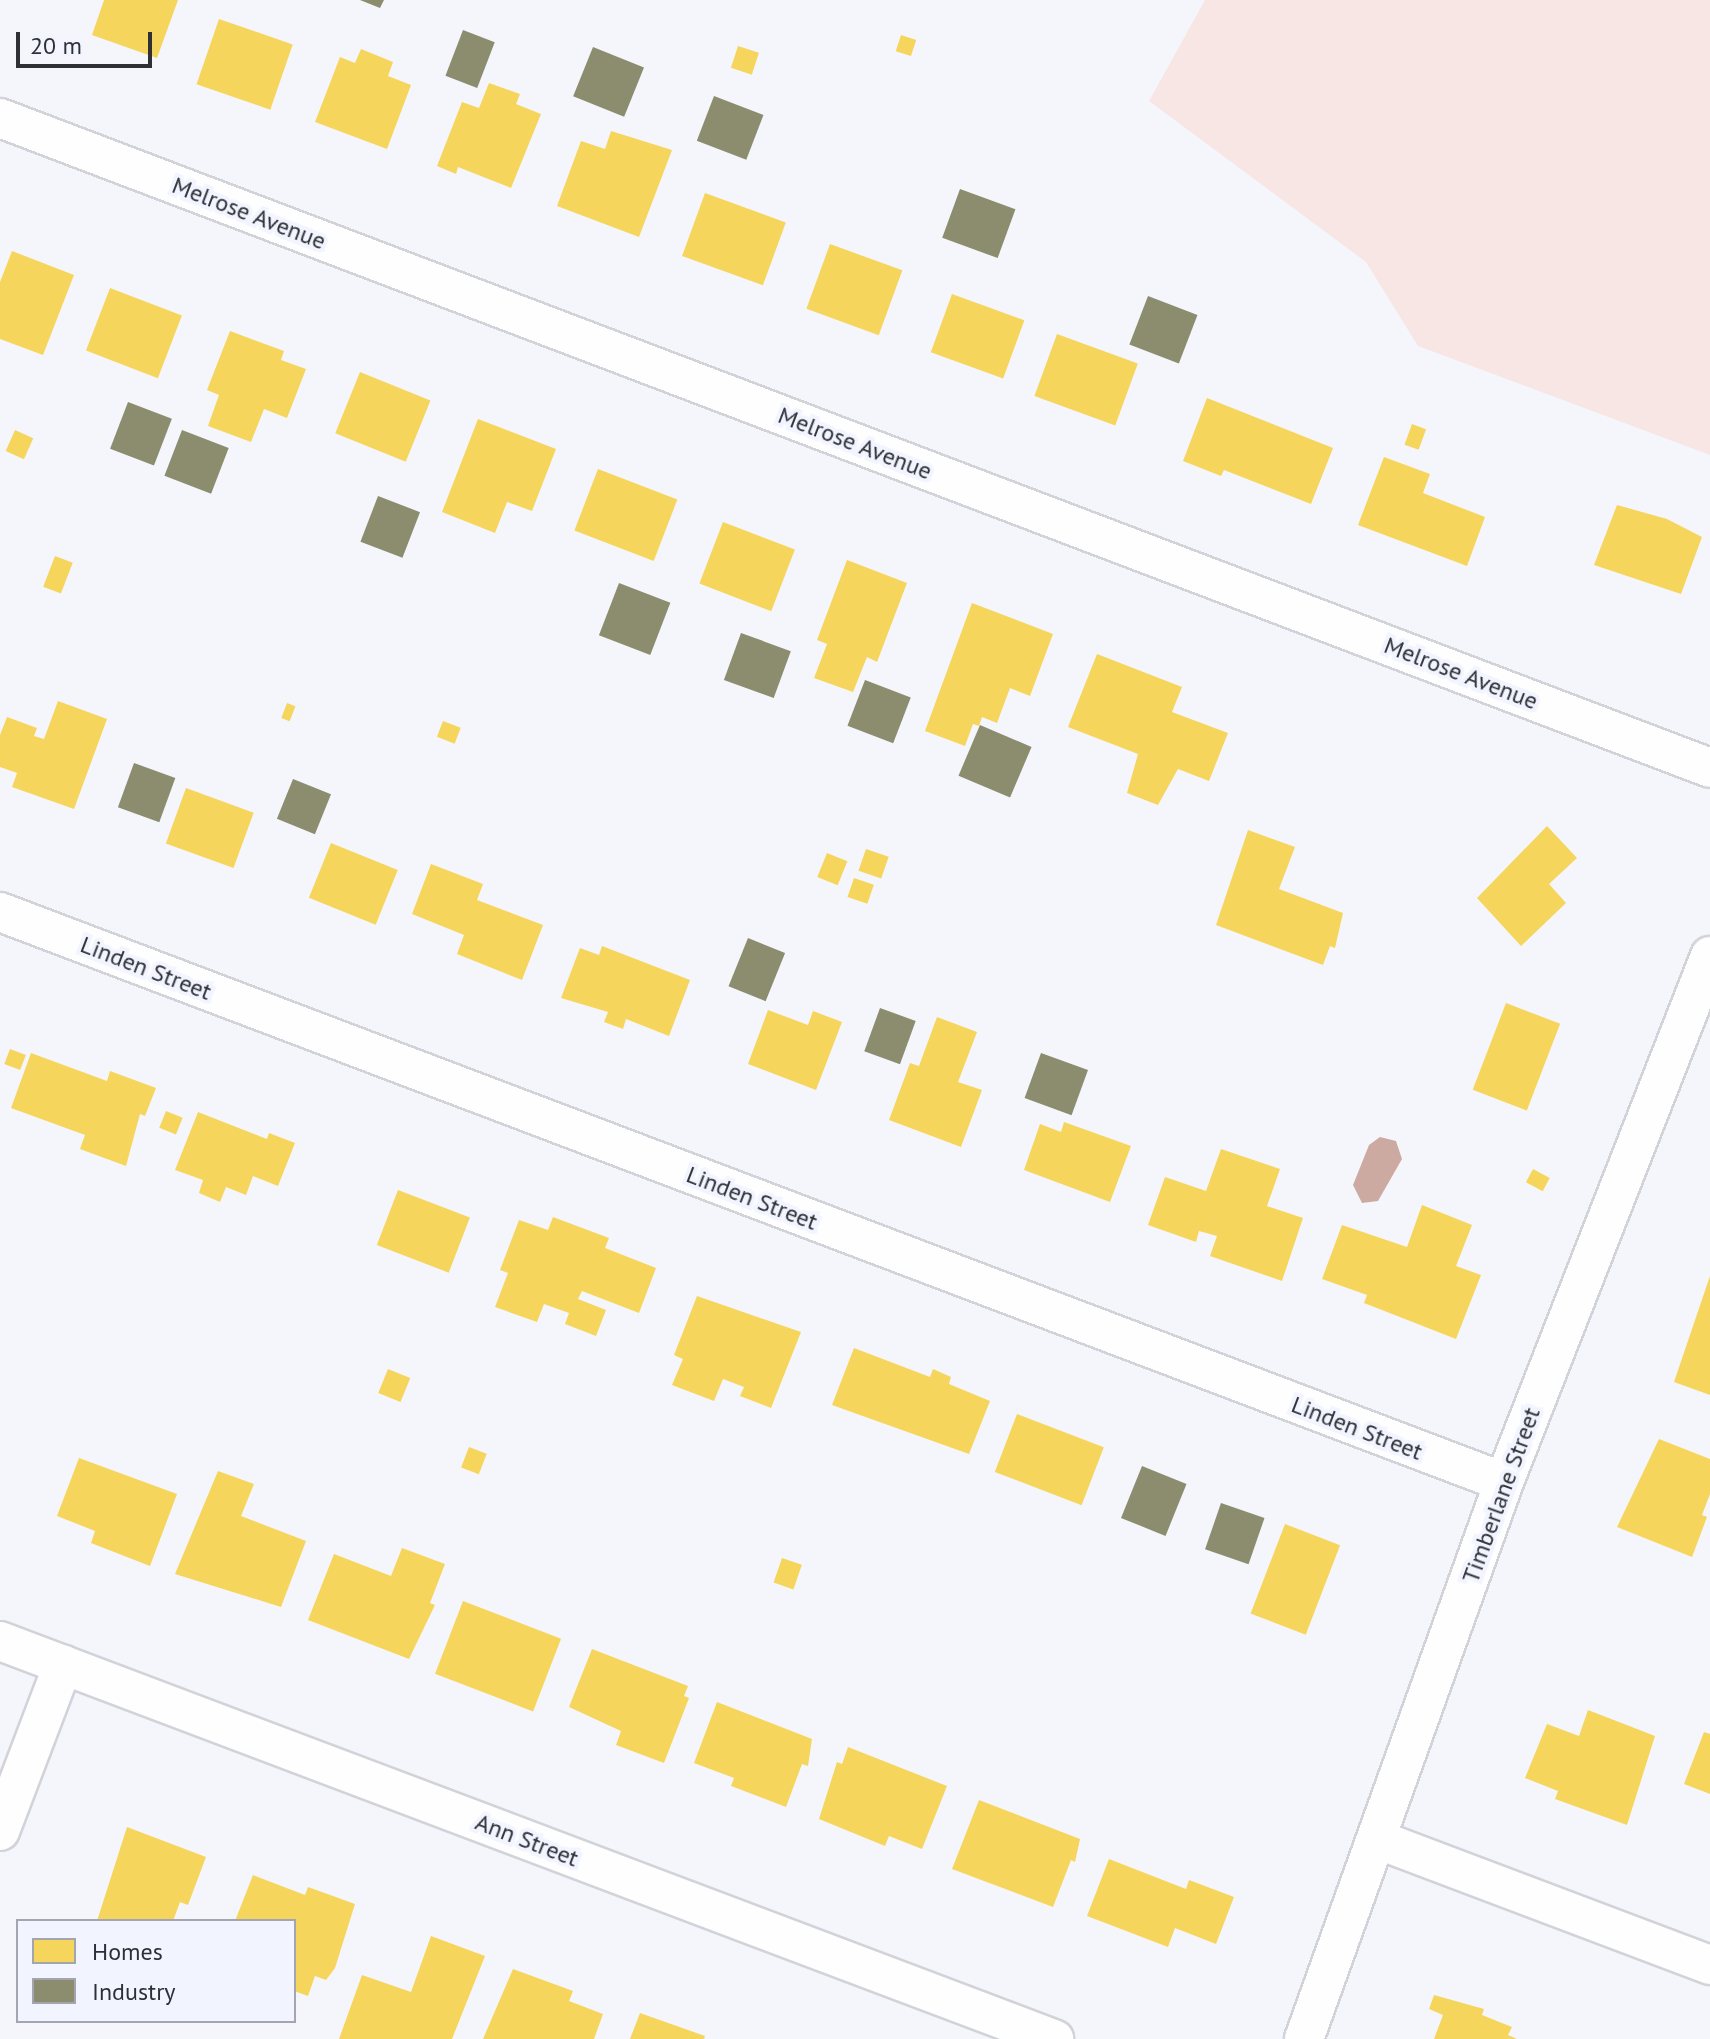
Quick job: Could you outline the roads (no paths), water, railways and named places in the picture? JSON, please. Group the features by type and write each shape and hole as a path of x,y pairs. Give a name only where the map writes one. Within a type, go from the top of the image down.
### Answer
{"street":[{"name":"Melrose Avenue","path":"0,118 1710,768"},
{"name":"Linden Street","path":"0,912 1504,1482"},
{"name":"Timberlane Street","path":"1304,2039 1379,1840 1504,1482 1710,956"},
{"name":"Ann Street","path":"0,1641 1054,2039"},
{"path":"0,1831 63,1665"},
{"path":"1379,1840 1710,1965"}]}
